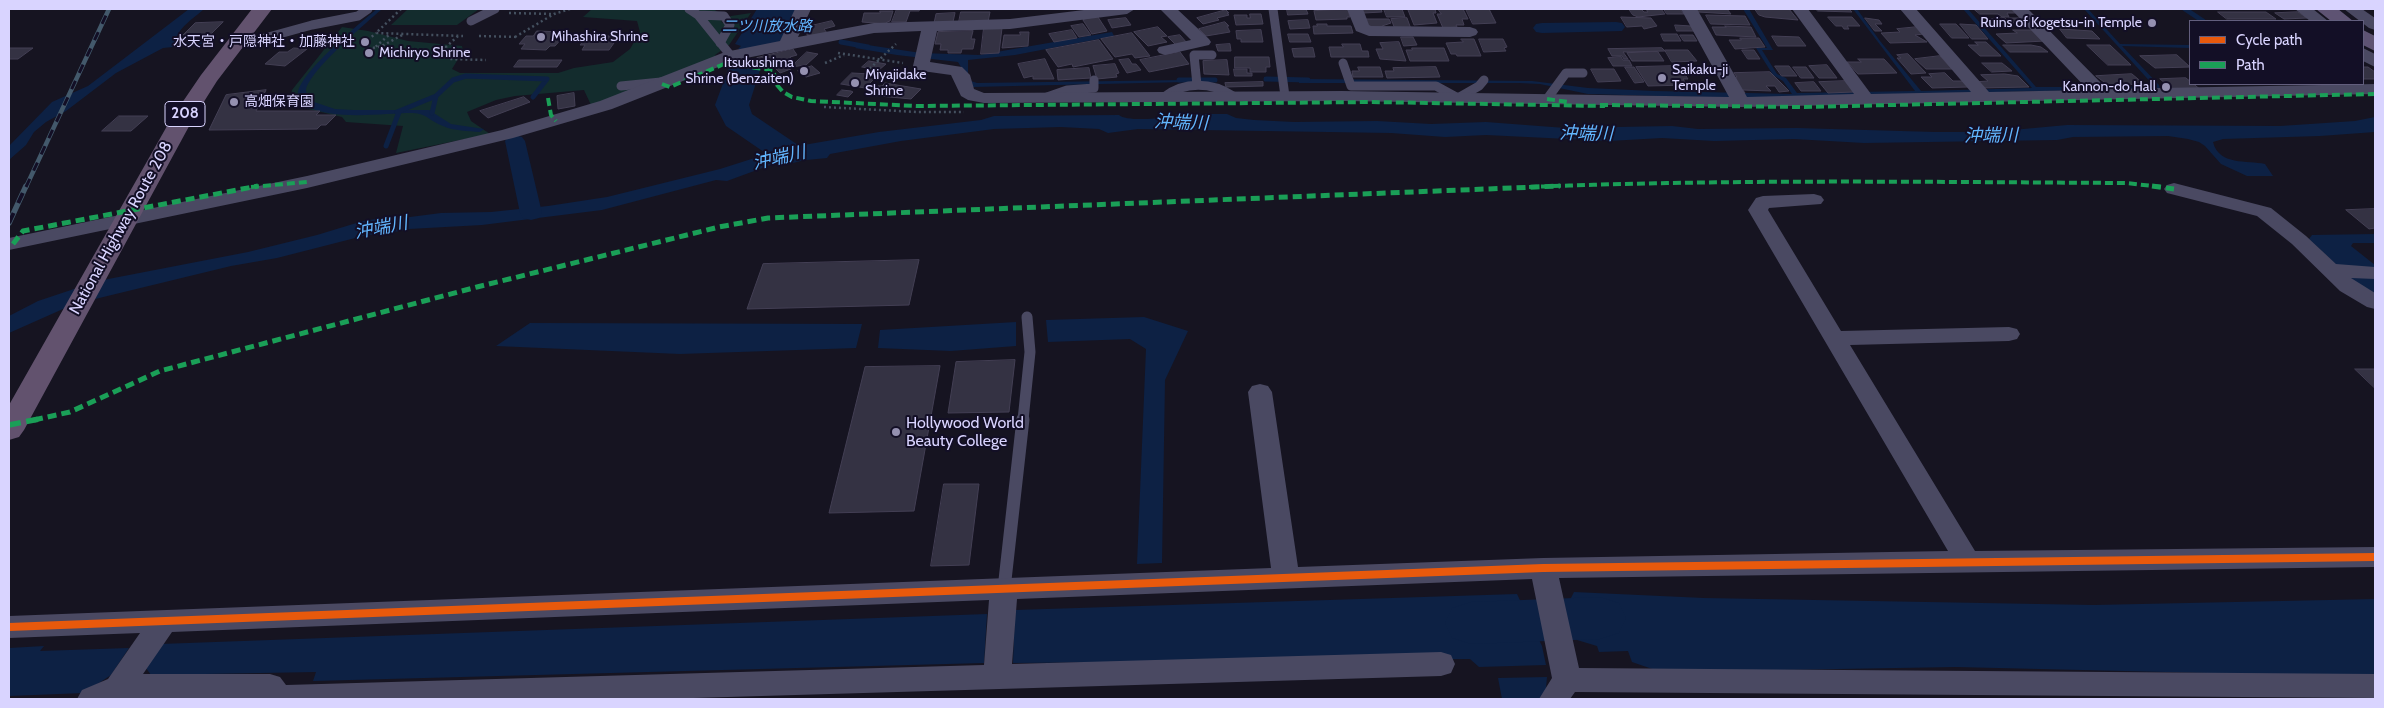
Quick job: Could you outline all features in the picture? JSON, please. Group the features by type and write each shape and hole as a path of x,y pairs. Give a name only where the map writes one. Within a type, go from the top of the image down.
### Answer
{"highway":[{"name":"National Highway Route 208","path":"9,430 198,95 262,9"}],"main road":[{"path":"2326,9 2342,20"},
{"path":"2364,37 2375,45"}],"street":[{"path":"787,44 803,9"},
{"path":"931,9 923,59 956,71 962,75 964,90 971,96 984,98 1233,96 1284,86 1458,98 1550,94 1637,102 1862,95 2375,89"},
{"path":"9,244 123,225 507,134 606,105 668,82 726,50 787,44 874,28 1029,23 1127,9"},
{"path":"1165,50 1202,42 1168,9"},
{"path":"1354,9 1362,28 1369,31 1470,32"},
{"path":"1688,9 1703,43 1738,98"},
{"path":"1800,9 1862,95"},
{"path":"1908,9 1980,93"},
{"path":"2019,9 2098,91"},
{"path":"2303,9 2319,20"},
{"path":"2352,9 2375,26"},
{"path":"2364,54 2375,62"},
{"path":"2174,189 2247,206 2264,212 2334,270 2347,286 2375,302"},
{"path":"1814,200 1763,202 1758,210 1967,561"},
{"path":"2334,270 2375,273"},
{"path":"1834,338 2009,334"},
{"path":"1260,392 1286,578"},
{"path":"9,627 1286,578 1546,580 1967,561 2141,557 2375,557"},
{"path":"1546,580 1559,646 1561,689 2375,686"},
{"path":"997,676 1004,590"},
{"path":"115,693 164,622"},
{"path":"92,699 115,693 270,686 278,699 708,692 997,676 1441,664"}],"lane":[{"path":"471,21 496,9"},
{"path":"689,9 698,15 726,50"},
{"path":"1273,9 1284,86"},
{"path":"262,40 312,25 363,13"},
{"path":"698,15 724,16 730,24 726,50"},
{"path":"1197,82 1194,55 1212,55"},
{"path":"1342,63 1350,86 1436,86 1458,98 1482,82"},
{"path":"1550,94 1566,73 1583,73"},
{"path":"621,86 668,82"},
{"path":"1043,99 1067,90 1094,88 1094,82"},
{"path":"1164,97 1168,93 1197,82 1226,91 1233,96"},
{"path":"1004,590 1030,352 1027,317"}],"path":[{"path":"368,40 402,9"},
{"path":"477,36 517,37 554,14 570,9"},
{"path":"487,12 554,14"},
{"path":"376,33 468,36"},
{"path":"391,33 373,49 384,47 395,38 405,34"},
{"path":"458,35 446,47 449,59 486,60"},
{"path":"866,72 892,48"},
{"path":"836,52 879,60 923,59"},
{"path":"825,63 844,54"},
{"path":"1687,74 1710,74"}],"green space":[{"path":"408,9 479,9 457,25 391,25"},
{"path":"592,9 713,9 720,13 722,23 731,16 751,13 729,45 715,55 717,59 591,105 584,90 515,96 496,100 467,112 471,121 490,134 396,153 403,126 346,122 342,117 300,107 290,100 292,90 342,27 408,41 462,46 463,51 452,69 460,73 558,73 574,68 613,62 630,49 640,32 637,21 583,17"}],"water":[{"path":"189,9 204,9 183,27 176,40 190,43 212,40 211,43 163,48 116,73 66,111 46,122 34,132 26,145 9,160 9,146 52,102 88,86"},
{"path":"377,9 382,9 327,60 309,82 306,91 311,101 335,109 429,110 451,124 484,129 480,132 452,129 418,113 344,115 330,113 318,111 301,101 298,94 300,85 318,62"},
{"name":"二ツ川放水路","path":"757,9 796,9 781,41 748,50 738,49 741,46 735,44"},
{"path":"1743,9 1749,9 1773,50 1762,50 1777,74 1786,78 1797,93 1915,91 1853,9 1857,9 1880,41 1921,91 2032,88 1963,9 1968,9 2036,87 2084,87 2089,90 1730,98 1588,94 1540,84 1519,83 1299,83 1299,79 1532,81 1588,88 1792,94 1783,81 1773,75 1756,48 1767,48"},
{"path":"2084,9 2088,9 2120,44 2189,45 2189,48 2122,46 2159,85 2160,89 2103,89 2100,86 2155,87"},
{"path":"1112,32 1114,36 1015,55 968,60 968,80 977,83 1186,80 1186,82 972,87 962,81 961,67 958,62 855,48 861,44 921,53 979,55"},
{"name":"沖端川","path":"1176,114 1227,114 1236,118 1294,122 1377,121 1431,124 1486,122 1592,130 1618,127 1672,126 1698,129 1797,128 1935,132 1991,132 2067,125 2280,126 2355,121 2375,117 2375,132 2223,139 2213,142 2216,150 2221,155 2234,160 2265,164 2273,176 2247,176 2221,164 2199,142 2168,136 1864,143 1794,139 1714,141 1662,138 1609,141 1486,135 1445,137 1391,133 1138,129 1108,133 1099,129 1061,127 994,129 901,141 830,154 827,158 776,163 727,181 716,180 602,210 482,225 409,229 385,234 367,235 277,258 231,266 91,300 63,309 9,333 9,316 38,301 98,281 248,252 317,235 363,221 441,213 491,212 607,197 720,169 786,148 879,132 981,120 994,116 1119,115 1147,119"},
{"path":"2375,234 2375,243 2353,243 2351,246 2375,265 2375,270 2369,270 2375,275 2375,299 2367,294 2309,239 2312,235"},
{"path":"1144,317 1188,331 1165,380 1162,563 1137,564 1146,349 1130,339 1048,342 1046,320"},
{"path":"1016,322 1016,346 951,351 878,348 880,330"},
{"path":"530,323 862,324 856,348 680,354 496,346"},
{"path":"1574,592 1704,598 2094,605 2375,599 2375,677 1956,667 1661,672 1632,662 1628,651 1599,652 1597,646 1577,640 1566,608"},
{"path":"1517,594 1542,646 1546,665 1479,667 1470,659 1013,663 1015,610"},
{"path":"987,614 984,663 313,681 316,672 151,675 146,668 160,644"},
{"path":"44,646 40,651 129,648 111,675 84,693 9,696 9,648"},
{"path":"1547,677 1545,699 1502,699 1498,678"}],"building":[{"path":"897,9 920,9 919,11 910,11 906,22 892,22"},
{"path":"1287,9 1306,9 1308,14 1288,15"},
{"path":"1362,9 1381,9 1382,12 1364,13"},
{"path":"1384,9 1402,9 1405,17 1387,17"},
{"path":"1435,9 1436,13 1433,13 1437,23 1414,25 1408,10"},
{"path":"1438,9 1463,9 1468,19 1462,19 1464,25 1443,28 1437,14 1441,14"},
{"path":"1466,9 1489,9 1496,23 1473,24"},
{"path":"1629,9 1641,9 1644,12 1648,12 1646,9 1661,9 1665,14 1638,17 1633,15"},
{"path":"1664,9 1680,9 1684,14 1667,14"},
{"path":"1695,9 1727,9 1731,14 1698,12"},
{"path":"1755,9 1789,9 1798,20 1765,17 1759,15"},
{"path":"1816,9 1849,9 1852,12 1818,11"},
{"path":"1974,9 2015,9 2020,13 2007,13 2009,17 2002,17 1998,14 1980,14"},
{"path":"1226,10 1229,15 1217,18 1219,20 1203,24 1197,18"},
{"path":"1348,10 1350,17 1347,17 1347,19 1316,20 1314,11"},
{"path":"880,11 893,11 890,21 886,24 862,22 864,13 880,13"},
{"path":"961,12 990,12 988,22 959,22"},
{"path":"2218,12 2266,12 2276,19 2227,19"},
{"path":"2298,12 2307,18 2284,19 2275,13"},
{"path":"955,13 953,22 934,23 936,14"},
{"path":"1250,14 1261,14 1263,24 1236,25 1234,15 1247,15 1247,18 1250,18"},
{"path":"1706,15 1745,16 1750,25 1711,24"},
{"path":"1098,17 1107,31 1092,34 1083,20"},
{"path":"1621,17 1651,18 1657,26 1644,29 1642,26 1627,27"},
{"path":"1828,17 1852,17 1860,26 1847,26 1849,29 1844,29 1842,26 1836,26"},
{"path":"1126,18 1131,25 1112,28 1108,20"},
{"path":"1407,18 1411,29 1395,29 1391,19"},
{"path":"1865,18 1879,20 1882,24 1875,24 1882,31 1875,31"},
{"path":"2005,18 2012,25 1988,25 1984,21 1991,21 1989,19"},
{"path":"2009,18 2024,18 2033,25 2017,26"},
{"path":"1363,19 1389,19 1391,23 1382,26 1383,28 1368,27"},
{"path":"1308,20 1310,28 1290,29 1288,21"},
{"path":"832,21 835,26 824,29 827,33 808,36 804,30 808,29 807,27"},
{"path":"223,22 211,34 183,35 195,23"},
{"path":"1225,22 1229,26 1227,26 1230,32 1206,36 1199,29"},
{"path":"1083,24 1091,35 1079,37 1071,26"},
{"path":"1317,24 1351,26 1353,33 1314,34 1313,26 1317,26"},
{"path":"1940,24 1956,24 1969,38 1952,38"},
{"path":"1960,24 1976,25 1988,39 1972,39"},
{"path":"1675,25 1691,26 1694,31 1677,31"},
{"path":"1158,27 1167,36 1161,37 1167,42 1148,46 1134,32"},
{"path":"1712,27 1751,27 1756,37 1716,35"},
{"path":"1917,27 1924,34 1915,35 1927,42 1890,43 1881,33 1900,32 1897,29"},
{"path":"984,28 1002,28 999,53 981,54"},
{"path":"2060,29 2092,31 2100,39 2067,38"},
{"path":"1072,30 1077,38 1054,42 1049,34"},
{"path":"1261,30 1263,42 1241,42 1241,39 1237,39 1236,31"},
{"path":"2013,30 2033,30 2045,41 2006,43 1996,34 2017,33"},
{"path":"537,31 562,32 558,36 564,36 555,46 550,46 546,50 521,49 525,44 519,44 526,36 533,36"},
{"path":"973,31 971,39 975,39 973,49 962,49 961,53 948,53 948,50 940,50 941,44 935,44 938,32"},
{"path":"1020,32 1029,32 1028,46 1002,48 1004,35 1020,35"},
{"path":"1132,33 1150,56 1135,58 1132,54 1115,57 1101,39"},
{"path":"1288,34 1308,34 1311,42 1290,42"},
{"path":"1661,34 1677,34 1681,41 1664,41"},
{"path":"1180,35 1187,43 1176,45 1168,37"},
{"path":"1680,35 1693,35 1697,41 1684,41"},
{"path":"593,36 619,36 609,50 582,50 585,45 580,45 585,39 590,39"},
{"path":"1772,36 1799,37 1806,46 1778,46"},
{"path":"1401,37 1413,37 1417,45 1404,46"},
{"path":"1740,38 1759,38 1765,47 1735,49 1729,40 1741,40"},
{"path":"1461,39 1474,39 1481,56 1457,56 1456,54 1451,54 1446,43 1463,42"},
{"path":"1479,39 1503,39 1507,47 1504,48 1506,51 1484,52"},
{"path":"1099,40 1113,59 1073,67 1072,64 1058,67 1046,50"},
{"path":"1399,42 1406,61 1380,59 1376,49 1383,49 1380,43"},
{"path":"1975,42 1986,42 2001,56 1980,56 1968,45 1978,45"},
{"path":"1230,44 1231,51 1218,51 1216,45"},
{"path":"1342,44 1360,44 1362,51 1368,51 1369,57 1331,57 1329,47 1343,47"},
{"path":"2003,45 2031,45 2041,47 2048,52 2010,52"},
{"path":"2087,45 2110,45 2131,65 2108,65"},
{"path":"9,48 33,48 18,59 9,59"},
{"path":"294,48 307,49 285,66 265,64 279,52 287,52"},
{"path":"1313,48 1315,57 1294,57 1292,49"},
{"path":"1412,48 1444,48 1449,61 1410,61 1406,50 1412,50"},
{"path":"1662,48 1665,51 1623,52 1628,59 1624,59 1622,56 1612,56 1608,49"},
{"path":"793,49 797,55 790,57 791,59 774,63 772,60 761,63 757,58"},
{"path":"1665,50 1688,50 1697,61 1672,62"},
{"path":"1742,50 1754,50 1760,59 1748,59"},
{"path":"807,52 818,54 806,65 791,67"},
{"path":"1180,52 1189,64 1149,72 1140,60"},
{"path":"1658,52 1664,61 1632,61 1627,53"},
{"path":"1908,54 1926,73 1911,74 1897,58 1901,58 1897,55"},
{"path":"2177,55 2189,67 2155,68 2140,56"},
{"path":"1940,56 1952,69 1926,69 1915,59"},
{"path":"1235,57 1269,57 1270,67 1266,67 1266,72 1250,72 1250,68 1235,68"},
{"path":"1621,57 1623,60 1629,60 1632,66 1613,66 1608,58"},
{"path":"791,59 793,62 786,64 791,69 780,73 772,65"},
{"path":"1045,59 1054,79 1033,79 1033,76 1024,78 1018,64"},
{"path":"1129,59 1132,64 1136,64 1141,70 1127,73 1119,60"},
{"path":"1858,59 1884,59 1897,73 1858,74 1847,62 1861,62"},
{"path":"519,60 562,60 557,67 514,67"},
{"path":"1227,60 1229,75 1204,74 1203,61"},
{"path":"869,61 886,64 879,70 862,67"},
{"path":"1982,63 2002,63 2012,71 1992,72"},
{"path":"1115,64 1119,73 1116,74 1117,77 1097,79 1093,66"},
{"path":"1827,65 1837,78 1819,78 1809,66"},
{"path":"812,66 820,73 806,77 798,71"},
{"path":"1674,66 1677,70 1682,70 1688,79 1683,79 1687,85 1648,86 1636,67"},
{"path":"1775,66 1789,66 1797,76 1782,76"},
{"path":"1358,67 1380,67 1383,77 1353,77 1352,71 1359,71"},
{"path":"1436,67 1440,77 1387,78 1385,71 1394,71 1393,68"},
{"path":"1625,67 1634,67 1644,82 1635,83"},
{"path":"1793,67 1806,67 1814,78 1801,78"},
{"path":"2364,67 2368,67 2375,72 2375,79 2364,79"},
{"path":"1089,68 1091,78 1058,80 1057,70"},
{"path":"1234,69 1247,69 1247,73 1252,73 1252,76 1235,76"},
{"path":"1591,69 1614,69 1621,81 1598,82"},
{"path":"1770,72 1789,91 1779,92 1775,86 1766,86 1771,91 1743,90 1745,93 1743,93 1733,78 1737,77 1734,73"},
{"path":"852,73 871,74 869,76 876,77 865,88 841,84"},
{"path":"1945,73 1953,81 1962,81 1968,87 1932,88 1921,77 1932,77 1929,74"},
{"path":"2005,74 2018,76 2029,87 1979,88 1973,82 1988,81 1981,75"},
{"path":"2132,74 2144,84 2108,85 2096,76"},
{"path":"2186,78 2189,80 2189,85 2195,85 2201,90 2175,91 2160,79"},
{"path":"1845,81 1854,92 1828,93 1819,82"},
{"path":"1263,82 1263,86 1226,87 1225,83"},
{"path":"1814,82 1821,91 1801,91 1795,83"},
{"path":"885,83 921,89 911,99 869,95 878,86 882,86"},
{"path":"266,90 256,111 320,111 316,115 336,115 326,125 321,125 317,129 209,130 226,95"},
{"path":"842,90 853,92 848,97 837,95"},
{"path":"574,93 575,106 558,109 557,96"},
{"path":"524,97 530,102 488,118 480,111"},
{"path":"119,116 148,116 131,131 102,131"},
{"path":"2375,209 2375,228 2369,229 2346,210"},
{"path":"919,260 909,305 747,309 763,264"},
{"path":"1015,360 1009,412 948,413 956,362"},
{"path":"940,366 914,511 829,513 865,367"},
{"path":"2355,369 2375,369 2375,388"},
{"path":"944,484 979,484 969,565 931,566"}],"waterway":[{"path":"2185,9 2202,20"},
{"path":"1542,28 1616,27"},
{"path":"841,42 868,47"},
{"name":"二ツ川放水路","path":"744,70 732,105 738,119 789,154"},
{"path":"436,96 453,80 466,76 547,79 533,97"},
{"path":"1266,79 1308,80"},
{"path":"1179,80 1215,80"},
{"path":"397,112 436,96"},
{"path":"432,113 436,96"},
{"path":"386,146 399,112"},
{"path":"515,141 531,213"},
{"path":"1471,623 1600,618"}],"railway":[{"path":"26,187 109,9"},
{"path":"9,223 26,186"}],"marked path":[{"path":"662,84 670,87 724,64 773,70 777,85 783,92 792,97 811,101 917,106 1372,102 1605,106"},
{"path":"1600,105 1804,107 2375,94"},
{"path":"548,98 551,115 556,121"},
{"path":"1547,99 1568,102"},
{"path":"13,244 23,231 259,186 307,182"},
{"path":"9,425 70,412 160,371 477,287 719,227 768,218 1615,184 1826,182 2126,183 2174,189"}],"cycle path":[{"path":"9,627 1543,568 2167,558 2375,557"}],"place":[{"name":"Ruins of Kogetsu-in Temple","path":"2152,23"},
{"name":"Mihashira Shrine","path":"541,37"},
{"name":"水天宮・戸隠神社・加藤神社","path":"365,42"},
{"name":"Michiryo Shrine","path":"369,53"},
{"name":"Itsukushima Shrine (Benzaiten)","path":"804,71"},
{"name":"Saikaku-ji Temple","path":"1662,78"},
{"name":"Miyajidake Shrine","path":"855,83"},
{"name":"Kannon-do Hall","path":"2166,87"},
{"name":"高畑保育園","path":"234,102"},
{"name":"Hollywood World Beauty College","path":"896,432"}]}
